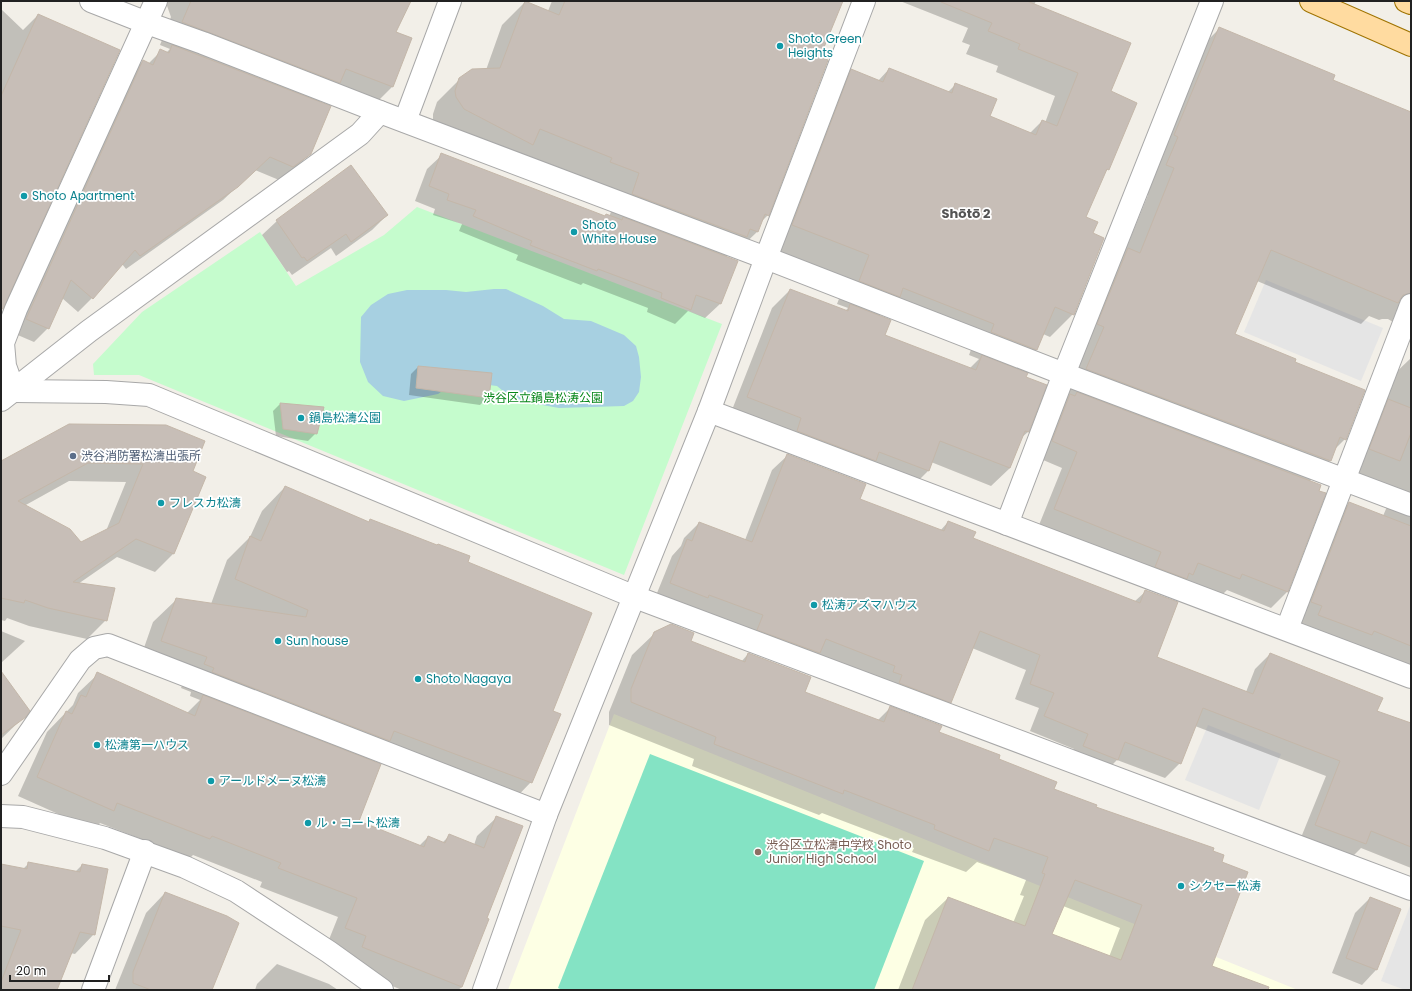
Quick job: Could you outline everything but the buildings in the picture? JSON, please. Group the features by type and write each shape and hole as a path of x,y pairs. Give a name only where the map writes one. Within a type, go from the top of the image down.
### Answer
{"main road":[{"path":"1311,1 1411,45"},
{"path":"1406,1 1411,3"}],"street":[{"path":"90,1 766,258 1064,374 1411,505"},
{"path":"7,395 3,343 19,302 156,1"},
{"path":"405,121 450,1"},
{"path":"484,990 546,816 710,411 766,258 864,1"},
{"path":"1007,524 1064,374 1212,1"},
{"path":"7,395 89,331 360,134 380,112"},
{"path":"1287,629 1411,305"},
{"path":"7,395 106,392 149,395 635,597 1411,889"},
{"path":"710,411 1411,677"},
{"path":"1,774 80,660 94,648 108,645 546,816"},
{"path":"1,816 23,817 105,838 145,851 185,867 236,891 382,990"},
{"path":"93,990 145,851"}],"shaded area":[{"path":"1266,280 1383,328 1361,381 1244,332"},
{"name":"渋谷区立松濤中学校 Shoto Junior High School","path":"614,714 1298,990 508,990"},
{"path":"1208,725 1281,754 1259,810 1185,780"},
{"path":"1410,906 1411,990 1405,990 1381,981"}],"green space":[{"name":"渋谷区立鍋島松涛公園","path":"417,207 722,324 624,575 139,375 94,375 93,364 142,312 260,232 296,286 384,235"},
{"path":"650,754 924,861 874,990 562,990 558,988"}],"water":[{"path":"506,289 543,306 564,319 591,321 624,335 636,346 639,357 641,377 639,392 633,401 624,406 559,408 514,400 497,386 457,381 438,394 404,401 383,396 368,382 360,362 361,317 371,305 388,294 407,290 446,290 466,292"}],"place":[{"name":"Shoto Green Heights","path":"780,46"},
{"name":"Shoto Apartment","path":"24,196"},
{"name":"Shoto White House","path":"574,232"},
{"name":"鍋島松濤公園","path":"301,418"},
{"name":"渋谷消防署松濤出張所","path":"73,456"},
{"name":"フレスカ松濤","path":"161,503"},
{"name":"松涛アズマハウス","path":"814,605"},
{"name":"Sun house","path":"278,641"},
{"name":"Shoto Nagaya","path":"418,679"},
{"name":"松濤第一ハウス","path":"97,745"},
{"name":"アールドメーヌ松濤","path":"211,781"},
{"name":"ル・コート松濤","path":"308,823"},
{"name":"渋谷区立松濤中学校 Shoto Junior High School","path":"758,852"},
{"name":"シクセー松涛","path":"1181,886"}],"district":[{"name":"Shōtō 2","path":"966,213"}]}
